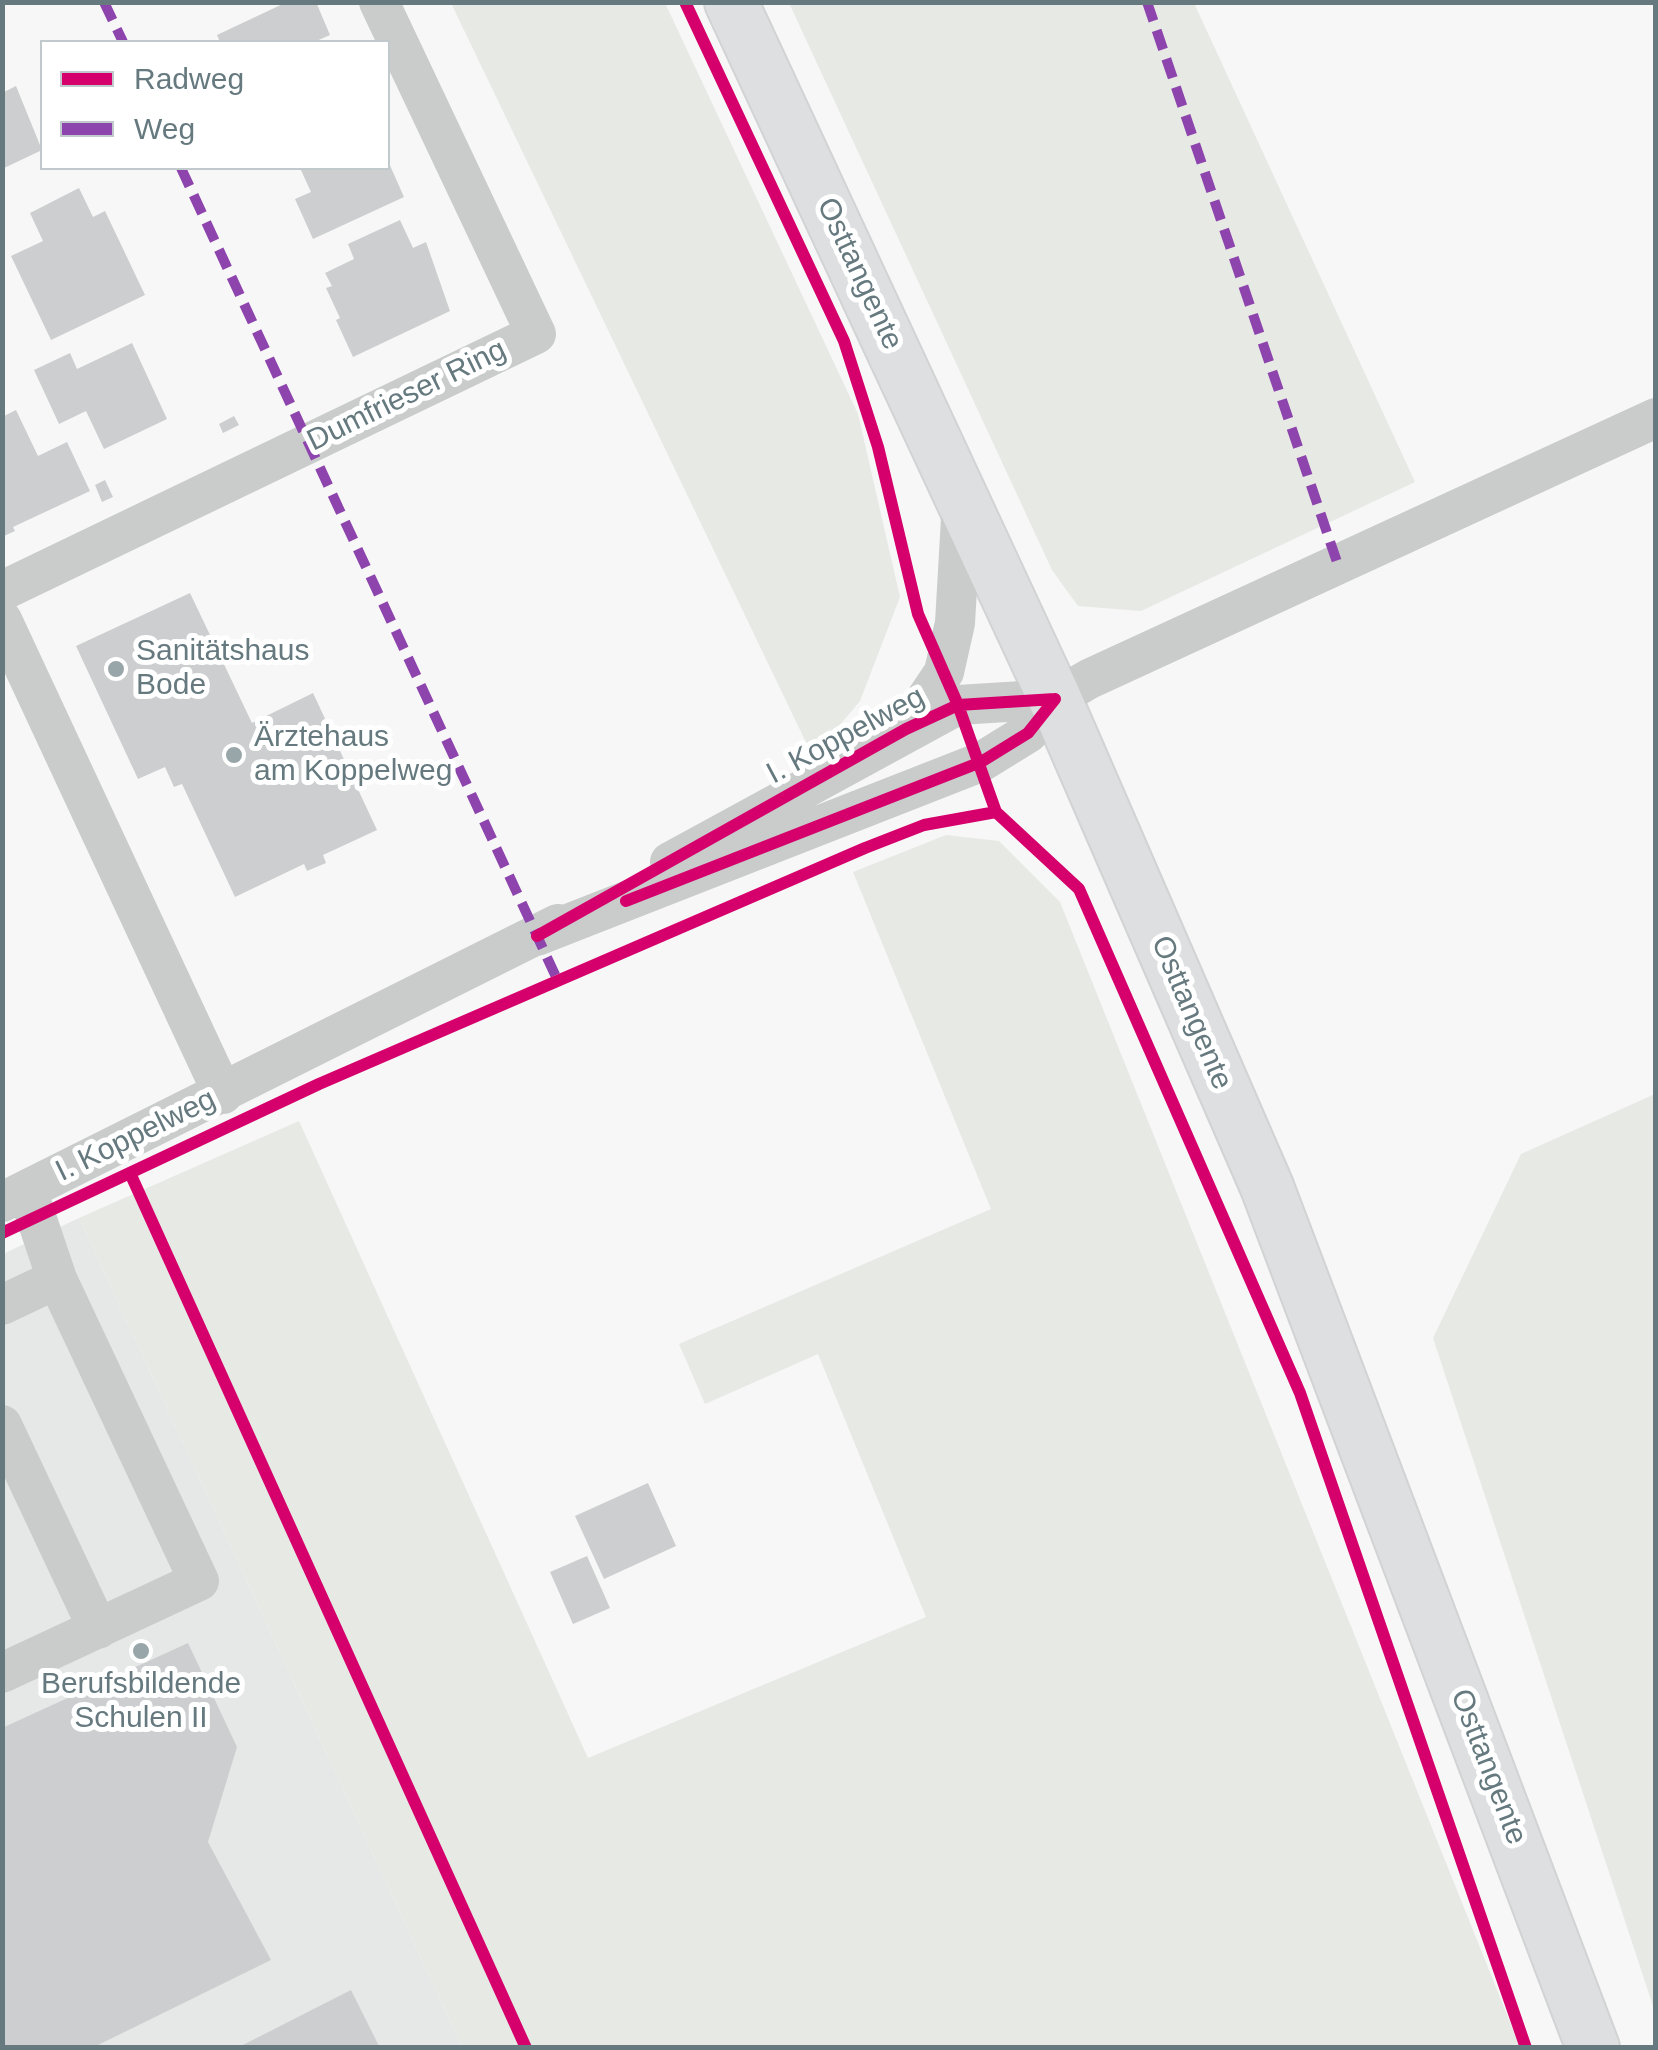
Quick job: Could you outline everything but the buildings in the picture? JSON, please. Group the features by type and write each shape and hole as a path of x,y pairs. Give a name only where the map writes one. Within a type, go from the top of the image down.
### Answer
{"main road":[{"name":"Osttangente","path":"731,2 1055,699 1266,1187 1593,2048"}],"street":[{"name":"Dumfrieser Ring","path":"2,591 536,334 379,2"},
{"name":"I. Koppelweg","path":"538,936 981,762 1028,733 1055,699 1089,679 1656,418"},
{"name":"I. Koppelweg","path":"906,729 944,672 955,622 962,496"},
{"path":"2,620 223,1094"},
{"name":"I. Koppelweg","path":"15,1196 538,936 906,729 958,704 1055,699"},
{"path":"2,1673 200,1581 15,1196"},
{"path":"2,1304 58,1279"},
{"path":"2,1425 98,1629"}],"path":[{"path":"942,822 996,812"},
{"path":"472,1016 630,948"},
{"path":"130,1173 526,2048"}],"shaded area":[{"path":"451,3 665,3 858,414 900,597 860,701 813,757"},
{"path":"789,3 1194,3 1415,482 1141,611 1078,606 1052,570"},
{"path":"946,835 999,841 1060,902 1520,2047 462,2047 79,1218 299,1121 588,1758 926,1617 818,1354 705,1404 679,1344 991,1209 853,872"},
{"path":"1655,1094 1655,2012 1433,1338 1521,1154"},
{"name":"Berufsbildende Schulen II","path":"79,1218 462,2047 3,2048 3,1254"}],"marked path":[{"path":"104,2 122,40"},
{"path":"1147,2 1338,565"},
{"path":"182,170 557,979"}],"cycle path":[{"path":"685,2 844,341 878,447 918,614 958,705 996,812 1079,889 1300,1393 1526,2048"},
{"path":"626,901 981,762 1028,733 1055,699"},
{"path":"537,936 906,729 958,705 1055,699"},
{"path":"2,1233 319,1084 865,848 924,825 996,812"},
{"path":"130,1173 526,2048"}],"place":[{"name":"Sanitätshaus Bode","path":"116,669"},
{"name":"Ärztehaus am Koppelweg","path":"234,755"},
{"name":"Berufsbildende Schulen II","path":"141,1651"}]}
